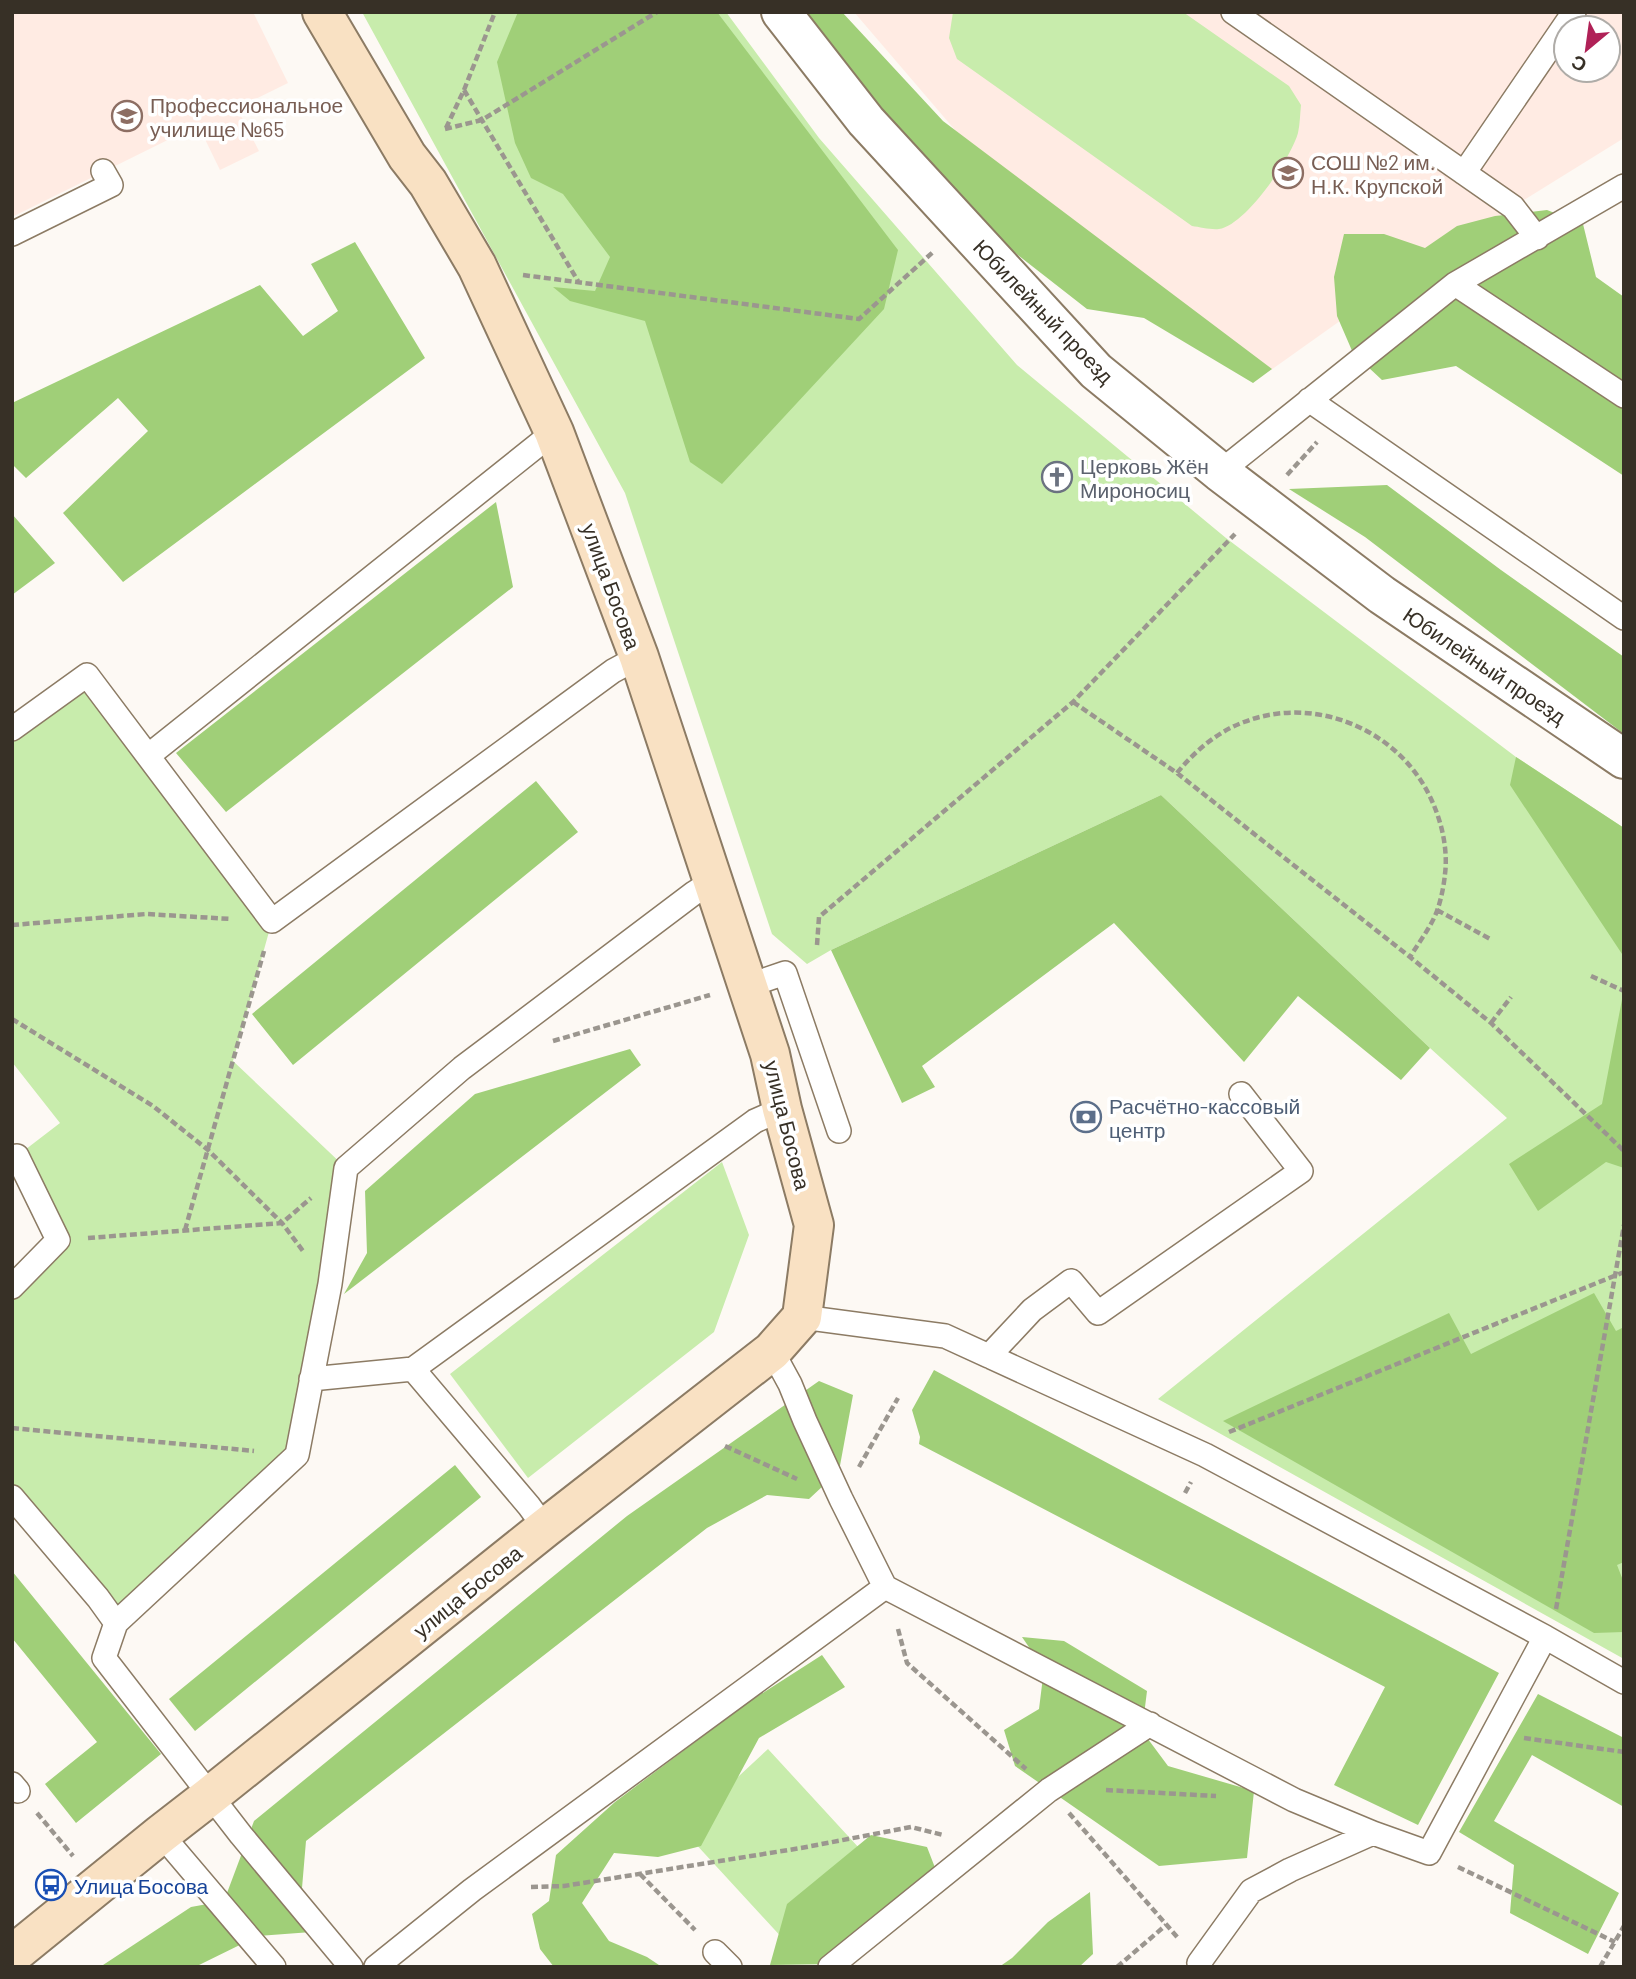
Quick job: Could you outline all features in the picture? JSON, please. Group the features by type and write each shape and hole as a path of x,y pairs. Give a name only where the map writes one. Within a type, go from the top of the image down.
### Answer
{"street":[{"name":"улица Босова","path":"12,1955 545,1528 772,1352 802,1317 814,1225 770,1054 639,657 554,432 477,266 428,183 407,156 322,12"},
{"name":"Юбилейный проезд","path":"781,12 866,121 1096,371 1220,472 1382,595 1624,759"}],"lane":[{"path":"1233,12 1513,207 1536,238"},
{"path":"1464,173 1574,12"},
{"path":"12,234 111,185 103,171"},
{"path":"1220,472 1455,284 1624,186"},
{"path":"1455,284 1624,396"},
{"path":"1309,400 1624,618"},
{"path":"148,756 554,432"},
{"path":"12,729 87,675 272,921 613,671 639,657"},
{"path":"351,1967 210,1797 104,1658 116,1623 296,1455 330,1284 346,1168 462,1068 694,892 713,881"},
{"path":"762,981 785,973 839,1131"},
{"path":"989,1356 1032,1310 1071,1281 1098,1313 1301,1171 1241,1094"},
{"path":"312,1379 413,1369 755,1121 782,1109"},
{"path":"12,1287 58,1240 17,1156"},
{"path":"802,1317 945,1336 1205,1455 1550,1629 1624,1682"},
{"path":"772,1352 790,1384 831,1477 885,1587 1294,1800 1429,1853 1550,1629"},
{"path":"413,1369 545,1528"},
{"path":"12,1497 116,1623"},
{"path":"376,1967 472,1890 885,1587"},
{"path":"830,1967 1049,1790 1150,1724"},
{"path":"1199,1966 1251,1891 1290,1870 1373,1833"},
{"path":"161,1834 274,1967"}],"path":[{"path":"495,12 464,90 445,129 482,120 657,12"},
{"path":"464,90 579,282"},
{"path":"521,274 859,319 933,251"},
{"path":"1280,483 1337,420"},
{"path":"817,945 819,916 1073,702 1235,534"},
{"path":"1073,702 1177,773 1491,1023 1624,1151"},
{"path":"1177,773 1192,755 1216,736 1245,722 1275,714 1312,713 1348,722 1380,738 1405,759 1425,785 1438,814 1444,842 1445,873 1437,910 1410,957"},
{"path":"1437,910 1492,940"},
{"path":"12,925 146,914 272,921 185,1230"},
{"path":"1591,976 1624,991"},
{"path":"542,1044 716,993"},
{"path":"1491,1023 1511,997"},
{"path":"12,1019 153,1106 208,1150 282,1223 330,1284"},
{"path":"58,1240 282,1223 346,1168"},
{"path":"1550,1629 1624,1225"},
{"path":"1226,1432 1624,1272"},
{"path":"886,1419 898,1398"},
{"path":"12,1428 296,1455"},
{"path":"1493,1734 1624,1752"},
{"path":"15,1787 73,1856"},
{"path":"1049,1790 1216,1796"},
{"path":"472,1890 564,1886 801,1848 911,1827 981,1844"},
{"path":"1429,1853 1615,1942"},
{"path":"639,1873 723,1959"},
{"path":"1117,1967 1166,1925"},
{"path":"1600,1967 1624,1926"}],"shaded area":[{"name":"Профессиональное училище №65","path":"12,12 253,12 288,83 237,108 259,151 220,170 198,125 12,217"},
{"name":"СОШ №2 им. Н.К. Крупской","path":"854,12 1624,12 1624,138 1413,269 1271,370 961,137"}],"green space":[{"path":"362,12 726,12 819,138 1017,365 1226,538 1516,757 1624,828 1624,1659 1158,1399 1507,1118 1161,795 831,950 807,964 772,934 625,493"},
{"path":"518,12 717,12 898,250 884,309 722,484 690,462 645,321 570,301 553,287 595,291 610,257 563,194 531,178 515,143 497,62"},
{"path":"786,12 842,12 943,121 1272,369 1253,383 1144,318 1087,309 941,195"},
{"path":"953,12 1183,12 1289,86 1301,105 1294,144 1266,189 1242,216 1219,229 1192,226 957,59 949,38"},
{"path":"1547,210 1583,224 1596,277 1624,297 1624,476 1456,366 1382,380 1353,353 1337,316 1334,277 1344,234 1384,234 1425,248 1457,226 1495,216"},
{"path":"355,242 425,358 123,582 63,513 148,431 118,398 26,478 12,464 12,403 260,285 303,336 338,311 311,264"},
{"path":"1387,485 1624,657 1624,734 1365,537 1289,489"},
{"path":"496,502 513,587 226,812 176,753"},
{"path":"12,514 55,563 12,595"},
{"path":"87,675 272,921 233,1061 346,1168 297,1455 116,1623 12,1497 12,1287 58,1240 17,1156 60,1123 12,1062 12,729"},
{"path":"1516,757 1624,828 1624,957 1510,785"},
{"path":"536,781 578,832 293,1065 252,1014"},
{"path":"1161,795 1430,1048 1401,1080 1298,996 1244,1062 1114,923 922,1066 935,1087 902,1103 831,950"},
{"path":"1624,989 1624,1168 1606,1162 1538,1211 1509,1164 1602,1104"},
{"path":"630,1049 641,1065 344,1294 367,1253 365,1191 475,1094"},
{"path":"722,1162 749,1235 714,1332 528,1478 450,1374"},
{"path":"1594,1293 1616,1331 1624,1327 1624,1562 1617,1565 1624,1583 1624,1632 1594,1633 1223,1421 1449,1313 1471,1354"},
{"path":"934,1370 1499,1673 1418,1825 1334,1785 1385,1687 919,1444 920,1437 912,1410"},
{"path":"819,1381 853,1395 839,1471 809,1499 767,1495 707,1528 306,1841 302,1888 325,1931 258,1936 195,1967 100,1967 191,1907 224,1901 254,1821 627,1516"},
{"path":"455,1465 481,1497 195,1731 169,1699"},
{"path":"12,1571 161,1754 76,1823 45,1784 97,1742 12,1638"},
{"path":"1022,1637 1064,1641 1147,1691 1142,1731 1168,1766 1254,1791 1247,1858 1159,1866 1015,1766 1004,1730 1039,1709 1044,1669"},
{"path":"822,1655 845,1687 759,1738 701,1846 658,1857 614,1853 582,1903 609,1941 647,1957 662,1967 554,1967 540,1949 532,1914 549,1901 556,1855 615,1802 747,1703"},
{"path":"1538,1694 1624,1738 1624,1807 1532,1755 1494,1821 1619,1893 1588,1954 1510,1913 1514,1865 1459,1832"},
{"path":"768,1749 871,1861 785,1941 682,1829"},
{"path":"871,1835 927,1847 939,1878 834,1964 770,1965 787,1904"},
{"path":"1090,1892 1093,1954 1079,1967 999,1967 1012,1958 1048,1922"}],"place":[{"name":"Профессиональное училище №65","path":"127,116"},
{"name":"СОШ №2 им. Н.К. Крупской","path":"1288,173"},
{"name":"Церковь Жён Мироносиц","path":"1057,477"},
{"name":"Расчётно-кассовый центр","path":"1086,1117"},
{"name":"Улица Босова","path":"51,1885"}]}
